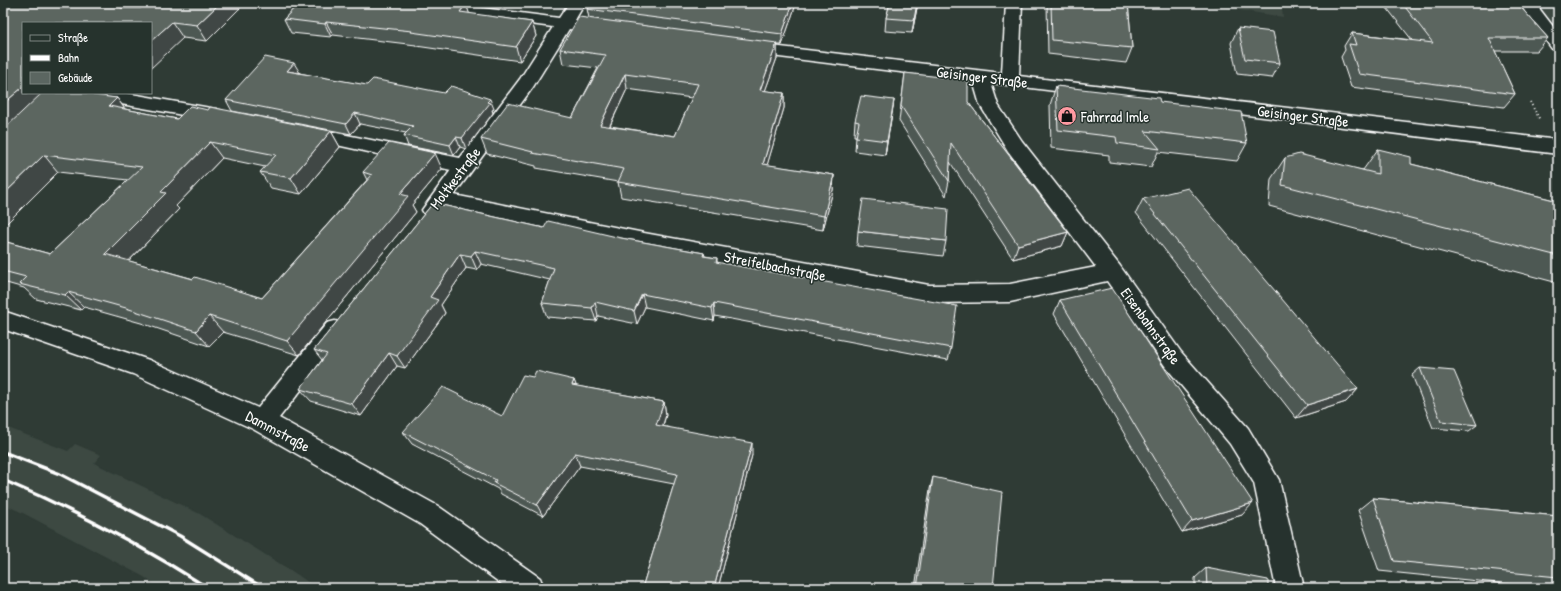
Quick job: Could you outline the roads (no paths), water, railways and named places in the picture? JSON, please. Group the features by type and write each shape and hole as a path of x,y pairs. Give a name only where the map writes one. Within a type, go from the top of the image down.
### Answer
{"street":[{"path":"406,3 619,31"},
{"name":"Moltkestraße","path":"421,224 527,83 577,3"},
{"path":"1010,80 1014,3"},
{"path":"1527,3 1558,45"},
{"name":"Geisinger Straße","path":"729,46 1558,147"},
{"name":"Eisenbahnstraße","path":"981,77 982,88 989,105 1015,146 1112,272 1173,359 1239,436 1266,480 1290,588"},
{"path":"98,94 234,119"},
{"path":"288,129 464,166"},
{"name":"Streifelbachstraße","path":"440,199 644,241 929,294 1010,293 1112,272"},
{"path":"262,421 346,316"},
{"name":"Dammstraße","path":"3,320 141,367 262,421 428,515 530,588"}],"railway":[{"path":"3,452 60,474 180,536 263,588"},
{"path":"3,480 82,516 133,543 208,588"}],"place":[{"name":"Fahrrad Imle","path":"1067,116"}]}
